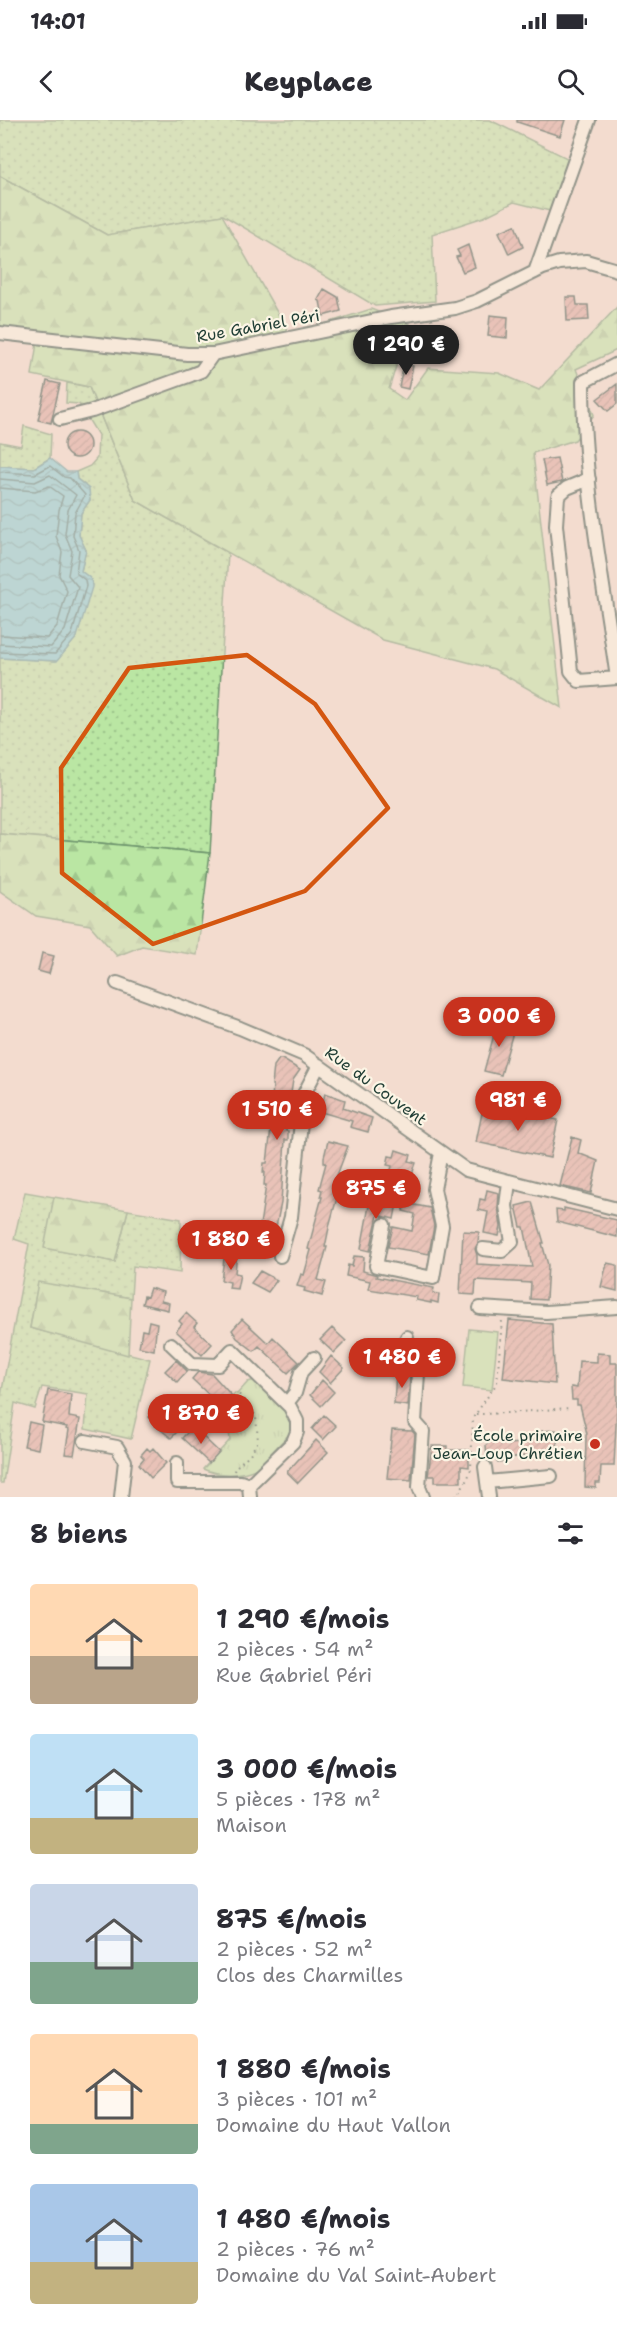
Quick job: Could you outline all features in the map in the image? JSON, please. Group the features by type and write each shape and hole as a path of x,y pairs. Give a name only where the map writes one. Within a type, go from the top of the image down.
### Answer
{"street":[{"path":"535,272 589,120"},
{"name":"Rue Gabriel Péri","path":"0,333 187,354 213,354 391,317 455,308 489,296 535,272 559,263 577,261 594,263 617,270"},
{"path":"60,418 92,411 201,371 213,354"},
{"path":"589,479 567,488 558,496 556,525 571,671 579,681 617,678 589,479 584,434 583,382 617,364"},
{"name":"Rue du Couvent","path":"117,984 283,1045 304,1055 441,1153 473,1173 617,1209"},
{"path":"280,1256 290,1227 304,1094 319,1065"},
{"path":"384,1225 376,1266 433,1278 442,1226 434,1190 441,1153"},
{"path":"483,1250 502,1251 513,1242 506,1206 509,1182"},
{"path":"480,1308 556,1312 617,1307"},
{"path":"407,1337 406,1364 418,1373 415,1422 423,1431 419,1487 423,1497"},
{"path":"171,1344 192,1364 218,1365 232,1350 287,1403 297,1421 295,1437 250,1491 234,1482 177,1482 177,1463"},
{"path":"287,1403 295,1393 301,1372 314,1358"},
{"path":"85,1441 117,1447 125,1461 121,1497"},
{"path":"485,1467 489,1497"},
{"path":"487,1482 552,1476"}],"path":[{"path":"456,1497 468,1478 471,1468 471,1425 497,1383 503,1310"},
{"path":"234,1482 235,1468 250,1454 258,1441 256,1416 238,1393"},
{"path":"476,1414 521,1413 537,1409 570,1408"}],"highlighted area":[{"path":"247,655 315,704 388,808 305,891 153,944 62,873 61,768 129,668"}],"green space":[{"path":"0,120 490,120 573,161 554,212 514,202 484,217 432,234 435,301 375,306 223,215 107,235 0,176"},
{"path":"0,176 107,235 222,215 290,335 371,309 409,324 389,389 405,400 428,368 499,373 539,390 617,307 617,350 576,369 594,415 575,440 533,453 562,708 494,669 383,640 135,500 89,387 32,375 37,343 0,338"},
{"path":"67,383 89,387 135,500 228,553 210,853 0,834 0,658 56,661 77,637 83,573 81,571 86,550 79,536 81,513 90,500 85,485 77,479 76,472 90,466 97,458 98,435 79,404 66,403"},
{"path":"24,426 51,434 50,458 34,468 0,466 0,442 21,446"},
{"path":"0,834 210,853 197,955 142,946 117,956 90,925 36,916 0,891"},
{"path":"25,1192 54,1197 45,1248 115,1262 128,1210 181,1219 180,1273 133,1266 131,1298 38,1283 30,1328 150,1359 131,1439 85,1429 88,1394 42,1387 35,1409 15,1403 3,1483 0,1483 0,1401 29,1244 14,1239"},
{"path":"54,1197 128,1210 115,1262 44,1248"},
{"path":"38,1282 131,1298 128,1355 30,1328"},
{"path":"469,1329 498,1332 492,1390 463,1387"},
{"path":"255,1380 290,1411 292,1431 257,1468 251,1471 230,1474 203,1469 230,1440 229,1431 213,1416 235,1393 237,1394 248,1382"}],"water":[{"path":"50,458 67,472 76,472 77,479 89,489 90,500 81,513 79,535 86,550 81,571 90,579 92,587 77,637 57,661 0,658 0,466 34,468"}],"building":[{"path":"517,120 565,120 560,136 517,122"},
{"path":"515,225 523,247 509,254 499,232"},
{"path":"468,245 475,267 463,272 456,257 460,256 457,250"},
{"path":"324,289 338,297 341,311 323,316 318,300"},
{"path":"566,297 576,297 577,305 588,305 589,320 567,321"},
{"path":"490,315 508,317 507,338 488,336"},
{"path":"404,364 413,366 408,389 399,387"},
{"path":"47,381 60,384 51,423 38,420"},
{"path":"617,384 617,404 608,411 597,399"},
{"path":"77,432 86,436 90,445 86,454 77,458 68,454 64,445 68,436"},
{"path":"557,458 562,482 547,485 542,460"},
{"path":"42,953 54,956 49,974 38,971"},
{"path":"498,1020 515,1025 501,1075 484,1071"},
{"path":"279,1059 300,1070 293,1080 289,1107 281,1203 276,1227 270,1227 260,1225 266,1185 264,1185 264,1163 267,1163 273,1111 271,1111 274,1066"},
{"path":"325,1093 345,1100 343,1108 372,1118 368,1132 350,1127 352,1121 321,1112"},
{"path":"493,1106 558,1120 550,1158 476,1142 482,1113 491,1116"},
{"path":"572,1137 581,1140 578,1153 598,1161 591,1193 560,1186"},
{"path":"328,1141 348,1146 336,1178 342,1180 318,1280 326,1282 322,1296 304,1291 305,1288 297,1286 301,1274 304,1275 311,1250 308,1249 322,1197 320,1197 322,1190 319,1189 326,1163 324,1163 324,1157"},
{"path":"396,1150 411,1155 409,1161 416,1163 410,1180 390,1173 392,1166 387,1165 389,1156 394,1157"},
{"path":"487,1190 499,1193 498,1207 501,1227 499,1236 484,1233 488,1212 478,1210 480,1199 485,1200"},
{"path":"370,1200 397,1204 394,1219 378,1215 370,1251 361,1249"},
{"path":"532,1202 548,1265 546,1300 530,1299 531,1283 476,1280 475,1295 460,1294 463,1231 479,1232 475,1249 477,1264 532,1267 524,1227 521,1227 516,1206"},
{"path":"405,1203 430,1208 434,1226 429,1254 388,1247 393,1227 412,1231 415,1214 403,1211"},
{"path":"564,1208 617,1220 617,1237 557,1222 556,1210 564,1211"},
{"path":"229,1251 237,1253 235,1273 240,1274 237,1289 229,1288 230,1282 221,1280 224,1259 228,1259"},
{"path":"354,1256 364,1257 363,1271 377,1275 376,1277 434,1288 433,1293 439,1294 438,1303 368,1289 370,1281 346,1276 348,1265 352,1266"},
{"path":"607,1263 617,1265 617,1291 601,1287"},
{"path":"260,1271 277,1280 268,1292 251,1283"},
{"path":"150,1288 163,1292 161,1301 169,1303 168,1310 142,1304"},
{"path":"186,1313 197,1323 194,1327 212,1344 202,1355 176,1331 182,1324 179,1321"},
{"path":"242,1319 268,1343 273,1337 299,1362 288,1373 259,1346 254,1351 237,1338 232,1330"},
{"path":"509,1320 552,1324 555,1384 503,1378"},
{"path":"149,1321 157,1323 154,1350 139,1347 142,1330 147,1331"},
{"path":"332,1328 346,1341 334,1353 320,1340"},
{"path":"597,1353 610,1354 610,1363 617,1363 617,1406 614,1466 601,1466 600,1483 596,1483 596,1488 585,1487 587,1434 580,1405 577,1405 577,1400 572,1400 571,1387 577,1388 579,1361 597,1362"},
{"path":"331,1356 344,1368 330,1383 319,1372"},
{"path":"176,1360 187,1371 177,1382 165,1371"},
{"path":"396,1371 402,1371 410,1377 408,1406 394,1404"},
{"path":"198,1372 212,1374 232,1396 222,1407 192,1379"},
{"path":"322,1380 334,1392 321,1406 310,1395"},
{"path":"48,1390 71,1394 69,1417 80,1419 74,1455 65,1454 69,1430 66,1429 67,1427 42,1422"},
{"path":"160,1406 182,1427 171,1438 149,1417"},
{"path":"324,1415 336,1426 323,1440 312,1429"},
{"path":"29,1422 42,1425 38,1449 24,1446"},
{"path":"193,1427 219,1452 209,1463 182,1438"},
{"path":"392,1430 412,1431 415,1434 411,1480 387,1478"},
{"path":"556,1430 558,1449 548,1450 549,1453 507,1458 507,1461 497,1462 496,1459 487,1459 486,1445 491,1441 501,1440 501,1444 528,1443 528,1437 542,1436 542,1431"},
{"path":"316,1440 328,1452 298,1483 287,1472"},
{"path":"432,1446 447,1446 447,1450 469,1450 469,1467 461,1466 461,1482 435,1482 435,1476 428,1476"},
{"path":"147,1448 150,1451 153,1448 166,1463 151,1478 139,1464 144,1458 141,1455"}],"place":[{"name":"École primaire Jean-Loup Chrétien","path":"595,1444"}]}
